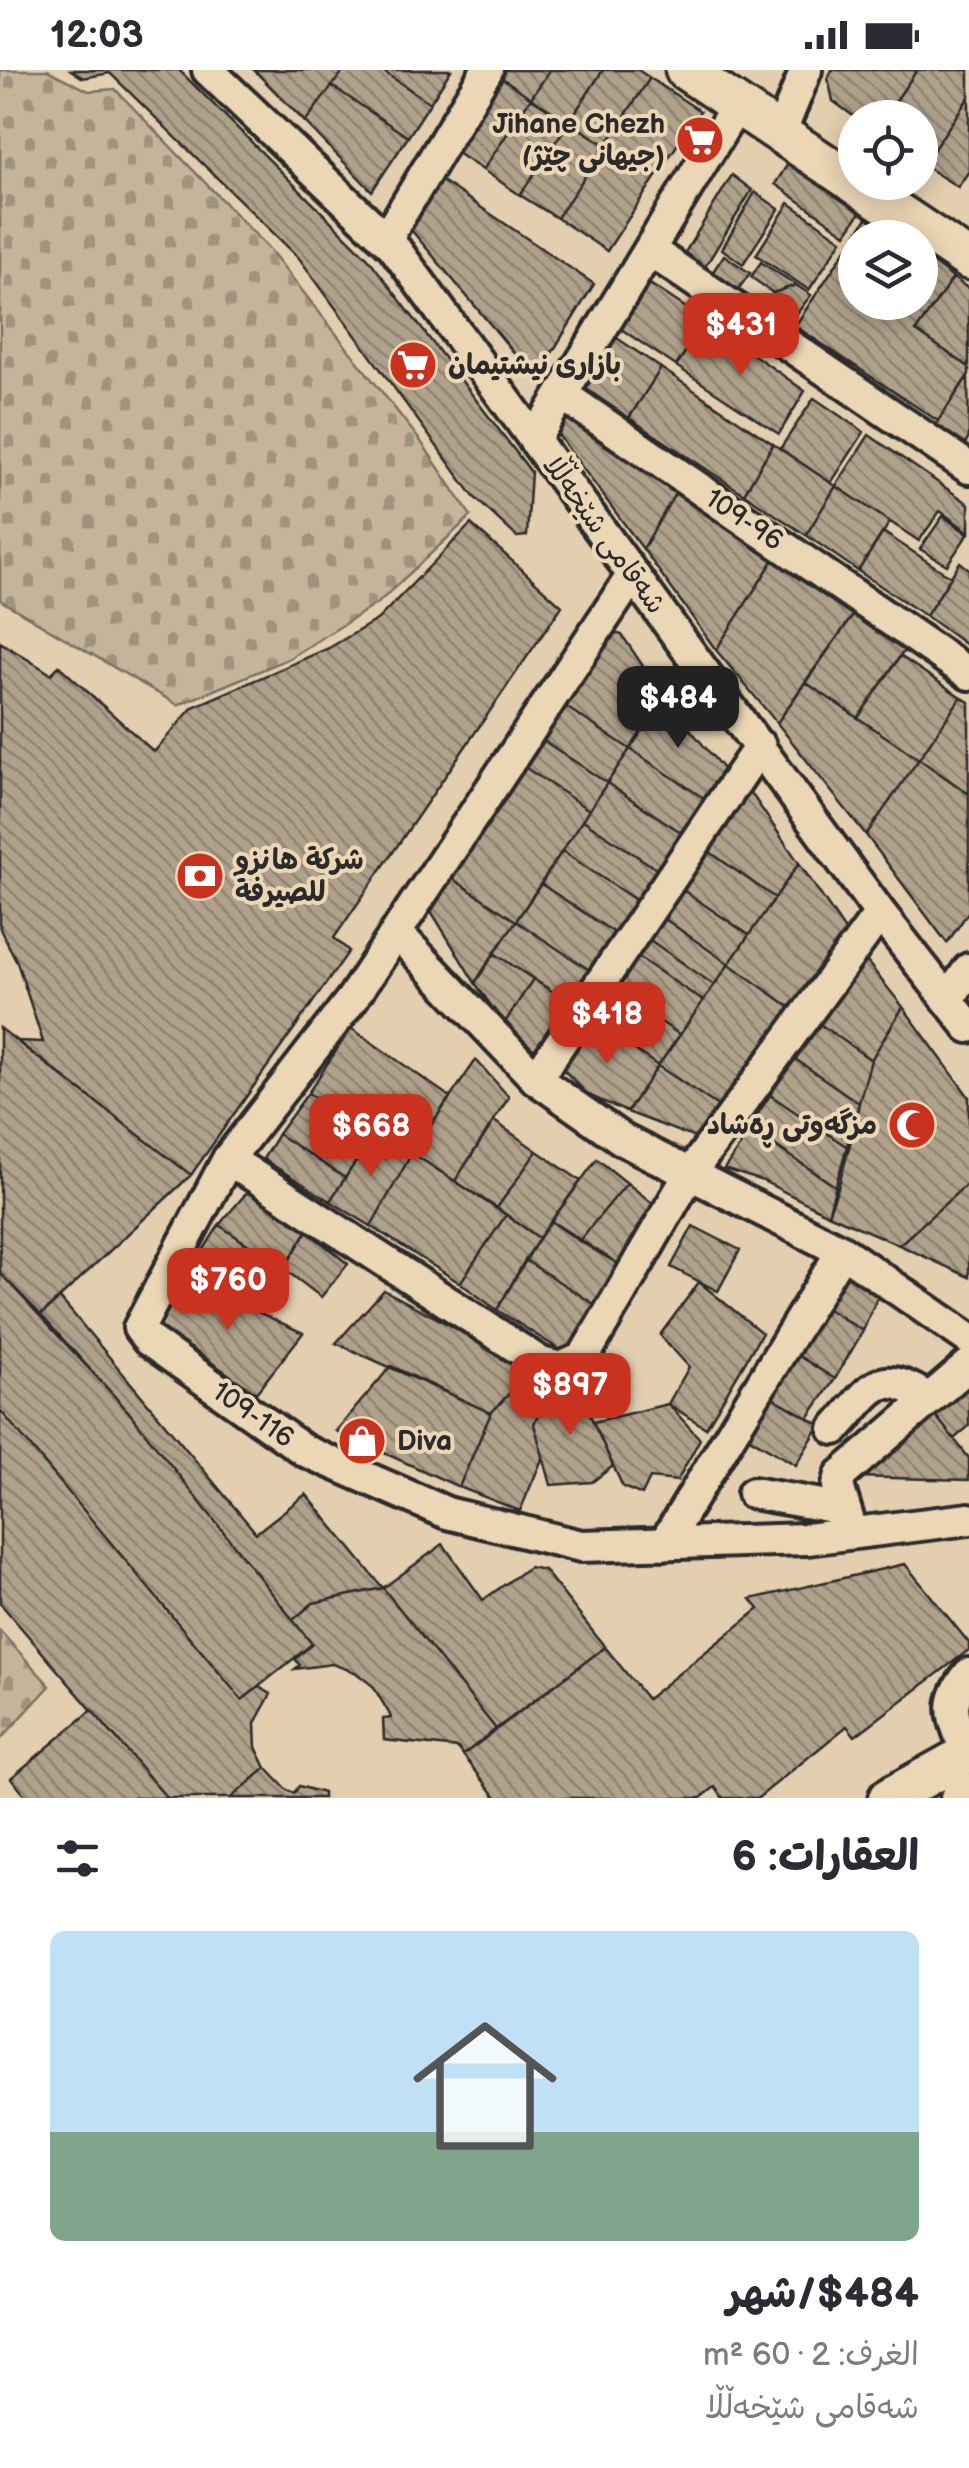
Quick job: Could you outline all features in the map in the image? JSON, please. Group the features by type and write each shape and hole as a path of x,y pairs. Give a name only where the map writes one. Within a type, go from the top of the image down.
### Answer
{"main road":[{"path":"685,70 969,260"},
{"path":"888,1798 958,1778"}],"street":[{"name":"شەقامی شێخەڵڵا","path":"208,70 386,239 880,913 969,1027"},
{"path":"386,239 487,70"},
{"path":"780,134 806,70"},
{"path":"534,440 652,252 737,105"},
{"path":"652,252 969,468"},
{"name":"109-96","path":"563,396 969,674"},
{"name":"109-116","path":"632,576 352,999 228,1159 138,1328 148,1340 304,1451 447,1513 581,1546 807,1539 849,1520 969,1519"},
{"path":"536,1079 760,746"},
{"path":"228,1159 541,1363 560,1368 583,1358 689,1175 880,913"},
{"path":"396,932 536,1079 623,1140 842,1250 969,1339"},
{"path":"948,1000 969,969"},
{"path":"664,1544 842,1250"},
{"path":"849,1520 838,1486 841,1475 969,1365"},
{"path":"836,1429 874,1388 890,1380 901,1382 929,1399"},
{"path":"753,1494 849,1520"},
{"path":"958,1778 950,1705 952,1694 969,1674"}],"green space":[{"path":"0,70 47,70 89,91 115,89 271,251 422,443 471,516 378,603 288,659 178,705 0,600"},
{"path":"0,1631 50,1686 0,1740"}],"building":[{"name":"بازاری نیشتیمان","path":"71,70 179,70 368,258 531,472 527,536 517,537 474,497 299,258 110,73 83,78"},
{"path":"254,70 344,70 305,122"},
{"path":"344,70 381,70 430,103 408,137 332,86"},
{"path":"381,70 451,70 430,103"},
{"path":"550,70 531,98 495,73"},
{"path":"550,70 603,70 569,122 531,98"},
{"path":"603,70 638,70 650,78 606,145 569,122"},
{"path":"832,70 917,70 896,100 838,100 838,105 833,101 828,78"},
{"path":"917,70 969,70 969,97 938,143 938,100 896,100"},
{"path":"495,73 531,98 483,170 446,146"},
{"path":"650,78 700,111 655,178 606,145"},
{"path":"332,86 408,137 372,191 305,122"},
{"path":"969,97 969,171 958,187 938,174 938,143"},
{"path":"531,98 569,122 520,195 483,170"},
{"path":"569,122 606,145 557,218 520,195"},
{"path":"606,145 655,178 607,251 557,218"},
{"path":"791,159 838,191 838,200 851,200 863,208 855,220 838,220 838,228 775,184"},
{"path":"732,175 752,190 702,272 681,259"},
{"path":"436,177 594,284 536,379 408,226"},
{"path":"755,192 779,209 743,264 722,249"},
{"path":"789,203 838,237 838,246 809,290 756,255"},
{"path":"724,255 750,273 737,291 712,273"},
{"path":"761,262 796,285 773,293 751,277"},
{"path":"838,262 838,320 924,320 916,331 969,367 969,374 938,421 795,326"},
{"path":"938,267 953,278 938,299"},
{"path":"953,278 969,289 969,367 916,331 924,320 938,320 938,299"},
{"path":"650,284 706,321 676,366 621,329"},
{"path":"796,285 811,295 788,325 764,309 773,293"},
{"path":"706,321 805,391 779,434 676,366"},
{"path":"614,336 661,368 629,418 583,387"},
{"path":"661,368 773,444 744,494 629,418"},
{"path":"968,376 969,438 961,450 932,430"},
{"path":"814,398 864,432 831,483 780,449"},
{"path":"572,410 677,490 643,549 558,435"},
{"path":"869,435 969,504 969,532 940,511 919,541 836,486"},
{"path":"773,444 836,486 806,535 744,494"},
{"path":"836,486 890,522 858,571 806,535"},
{"path":"677,490 776,556 716,650 643,549"},
{"path":"943,516 968,534 947,565 920,549"},
{"path":"471,524 562,606 334,938 349,951 191,1175 16,1041 43,1042 17,962 0,929 0,642 51,674 59,666 154,752 193,707 329,648 378,619"},
{"path":"883,532 951,577 926,616 858,571"},
{"path":"776,556 856,611 777,723 716,650"},
{"path":"960,562 969,569 969,647 926,616"},
{"path":"856,611 908,645 858,718 805,682"},
{"path":"608,631 622,635 664,697 630,749 557,701"},
{"path":"900,656 961,697 919,759 858,718"},
{"path":"805,682 919,759 866,835 777,723"},
{"path":"961,697 969,702 969,794 919,759"},
{"path":"664,698 724,770 705,799 630,749"},
{"path":"557,701 630,749 607,783 535,735"},
{"path":"535,735 607,783 589,810 517,762"},
{"path":"630,749 705,799 682,833 607,783"},
{"path":"919,759 969,794 969,911 947,943 866,835"},
{"path":"517,762 589,810 516,921 444,873"},
{"path":"742,780 799,863 775,898 700,845"},
{"path":"607,783 682,833 658,870 583,820"},
{"path":"583,820 658,870 637,901 562,851"},
{"path":"562,851 637,901 616,934 541,884"},
{"path":"708,851 775,898 749,935 681,889"},
{"path":"799,863 848,935 794,1010 729,964"},
{"path":"444,873 516,921 475,983 425,901"},
{"path":"541,884 616,934 591,971 516,921"},
{"path":"681,889 749,935 729,964 662,917"},
{"path":"662,917 729,964 714,985 647,938"},
{"path":"516,921 591,971 570,1003 494,953"},
{"path":"647,938 714,985 703,1001 635,955"},
{"path":"494,953 533,979 504,1024 475,983"},
{"path":"635,955 703,1001 680,1035 612,988"},
{"path":"864,958 903,1007 871,1060 817,1022"},
{"path":"729,964 794,1010 724,1110 658,1066"},
{"path":"533,979 570,1003 538,1053 504,1024"},
{"path":"612,988 680,1035 658,1066 591,1019"},
{"name":"مزگەوتی ڕەشاد","path":"903,1007 969,1097 969,1182 899,1245 828,1214 871,1060"},
{"path":"591,1019 658,1066 627,1112 588,1095 559,1065"},
{"path":"817,1022 871,1060 859,1103 795,1059"},
{"path":"0,1028 191,1175 41,1315 0,1273"},
{"path":"351,1028 450,1097 412,1153 308,1093"},
{"path":"795,1059 859,1103 849,1148 770,1095"},
{"path":"476,1060 509,1097 455,1181 412,1153"},
{"path":"658,1066 724,1110 703,1141 627,1112"},
{"path":"308,1093 374,1134 345,1178 278,1134"},
{"path":"770,1095 849,1148 838,1188 749,1128"},
{"path":"494,1121 537,1151 497,1208 455,1181"},
{"path":"751,1130 838,1188 828,1214 763,1181 724,1169"},
{"path":"278,1134 345,1178 330,1201 263,1159"},
{"path":"374,1134 412,1153 371,1226 330,1201"},
{"path":"537,1151 581,1181 539,1238 497,1208"},
{"path":"412,1153 506,1215 460,1283 371,1226"},
{"path":"597,1159 627,1183 579,1241 551,1221"},
{"path":"969,1182 969,1277 899,1245"},
{"path":"627,1183 656,1206 620,1265 579,1241"},
{"path":"249,1190 307,1231 284,1269 219,1225"},
{"path":"506,1215 539,1238 497,1310 460,1283"},
{"path":"551,1221 620,1265 597,1306 525,1260"},
{"path":"219,1225 284,1269 261,1313 186,1278"},
{"path":"693,1226 740,1250 718,1291 671,1267"},
{"path":"307,1231 348,1264 321,1297 284,1269"},
{"path":"525,1260 597,1306 568,1355 497,1310"},
{"path":"841,1264 880,1291 863,1331 818,1303"},
{"path":"0,1273 128,1411 312,1644 242,1700 0,1410"},
{"path":"186,1278 303,1333 256,1393 154,1323"},
{"path":"699,1282 762,1333 706,1428 668,1404 689,1367 660,1335"},
{"path":"384,1290 532,1369 491,1413 336,1343"},
{"path":"60,1298 256,1533 306,1494 383,1588 313,1603 293,1620 128,1411 41,1315"},
{"path":"818,1303 863,1331 835,1379 794,1353"},
{"path":"794,1353 835,1379 808,1418 767,1394"},
{"path":"391,1366 491,1413 459,1487 336,1431"},
{"path":"532,1369 550,1386 534,1424 543,1457 520,1511 459,1487 491,1413"},
{"path":"969,1375 969,1426 954,1439 928,1406"},
{"path":"575,1382 613,1466 592,1482 551,1485 534,1424 550,1386"},
{"path":"767,1394 820,1425 796,1465 741,1433"},
{"path":"668,1404 700,1439 677,1481 650,1478 642,1495 623,1487 593,1422"},
{"path":"928,1406 969,1458 969,1480 854,1477"},
{"path":"0,1410 242,1700 259,1687 271,1694 255,1723 256,1747 266,1768 231,1798 167,1798 0,1603"},
{"path":"443,1544 483,1600 529,1567 544,1570 605,1647 496,1729 383,1588"},
{"path":"905,1564 969,1643 969,1650 855,1736 847,1726 758,1798 723,1798 715,1787 701,1798 497,1798 463,1755 605,1647 647,1699 759,1609 751,1599"},
{"path":"383,1588 496,1729 463,1755 458,1748 384,1740 383,1719 391,1718 389,1713 373,1686 355,1672 332,1664 295,1669 300,1665 295,1659 312,1644 293,1620 313,1603"},
{"path":"92,1710 167,1798 27,1798 11,1778"},
{"path":"266,1768 287,1790 294,1793 299,1786 323,1793 323,1798 231,1798"}],"place":[{"name":"Jihane Chezh (جیهانی چێژ)","path":"700,140"},
{"name":"بازاری نیشتیمان","path":"413,365"},
{"name":"شركة هانزو للصيرفة","path":"200,876"},
{"name":"مزگەوتی ڕەشاد","path":"912,1125"},
{"name":"Diva","path":"362,1441"}]}
